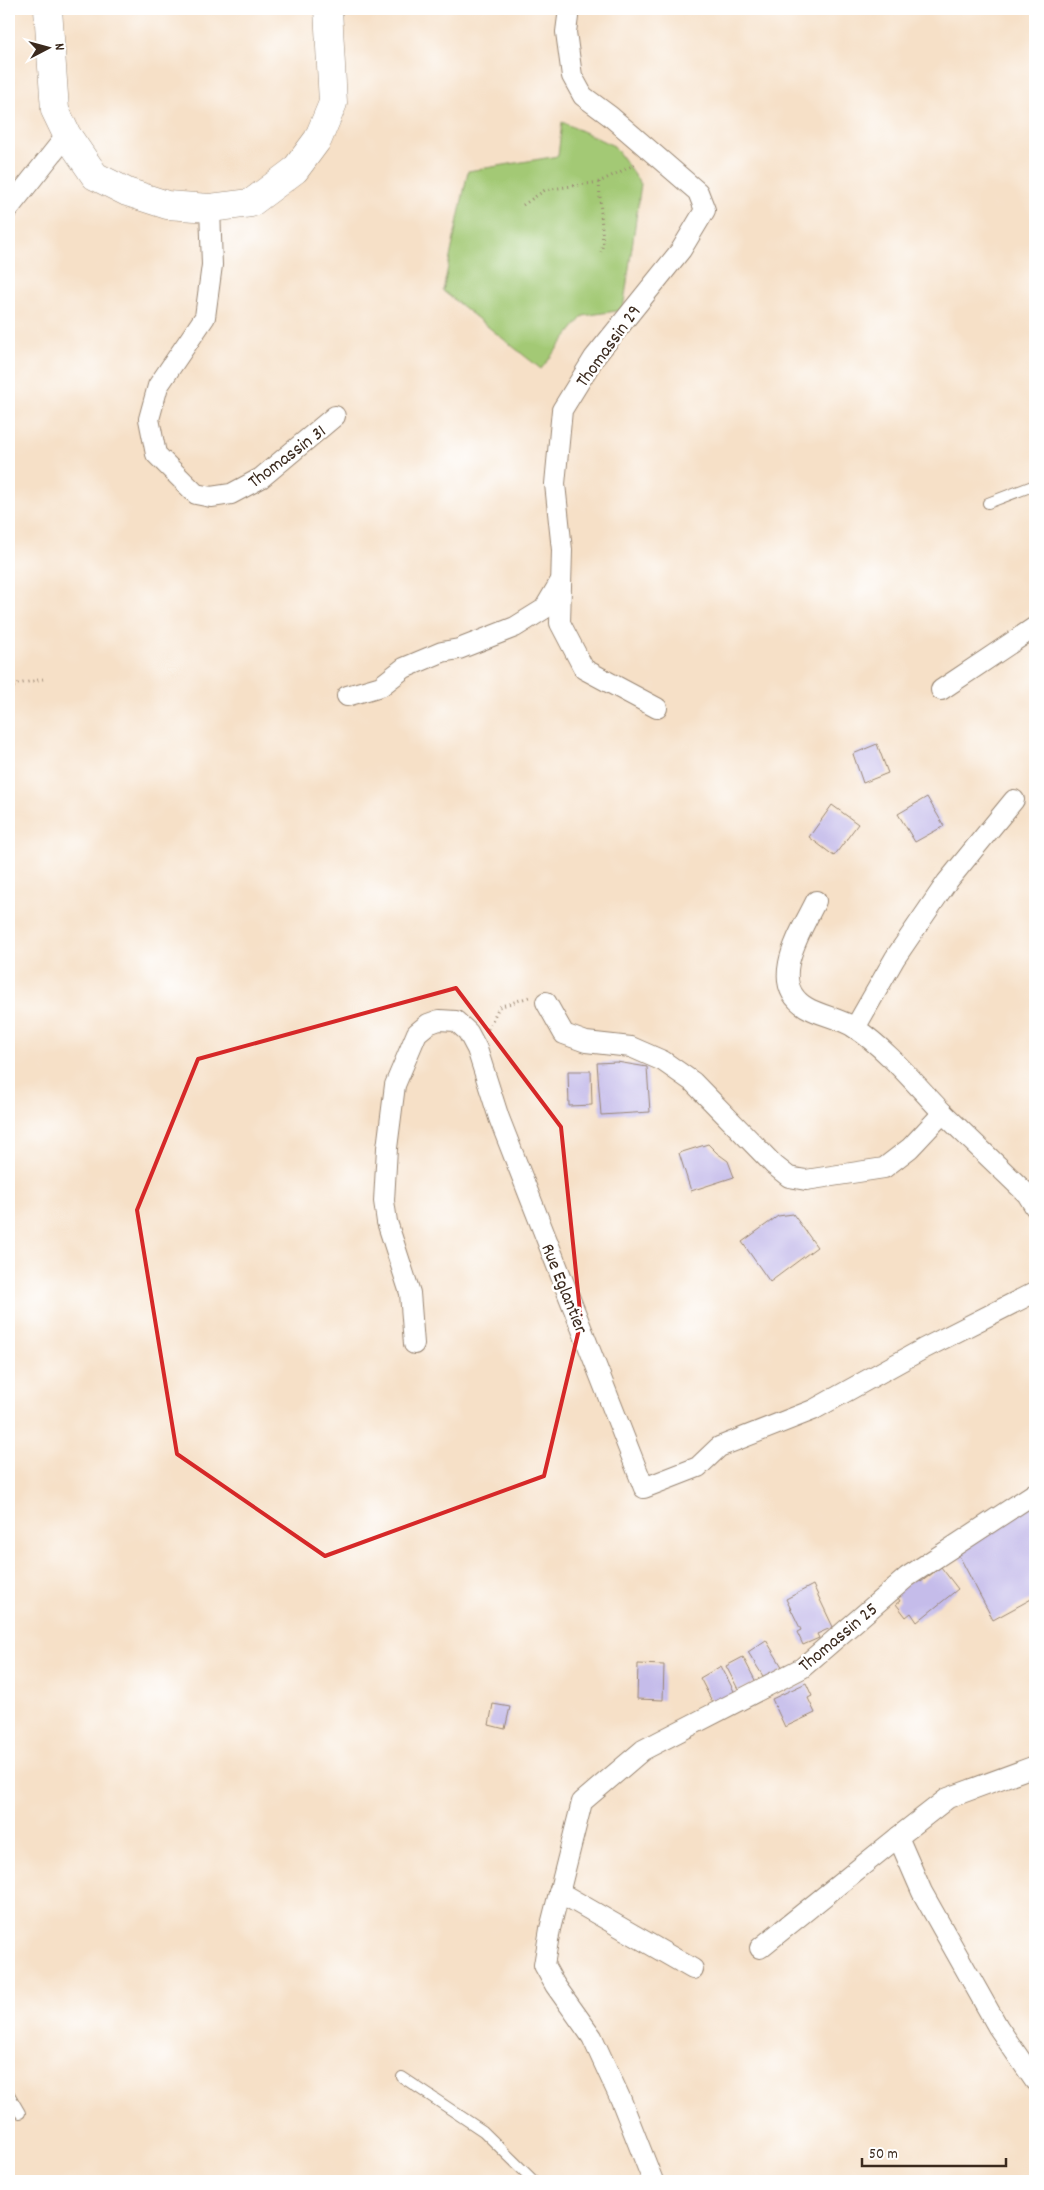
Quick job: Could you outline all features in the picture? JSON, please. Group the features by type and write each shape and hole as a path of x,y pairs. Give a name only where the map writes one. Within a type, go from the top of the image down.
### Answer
{"main road":[{"path":"48,9 55,110 67,135 95,176 127,192 167,205 210,208 251,203 295,170 318,139 333,103 328,9"}],"street":[{"name":"Thomassin 29","path":"569,9 566,32 572,76 583,96 610,116 698,192 705,210 680,250 594,358 562,410 555,484 562,550 560,623 584,669 657,708"},
{"path":"9,208 67,135"},
{"name":"Thomassin 31","path":"210,208 212,265 205,317 158,386 149,419 156,454 196,494 211,497 231,494 261,478 335,416"},
{"path":"348,696 381,686 404,668 442,652 460,650 516,627 544,609 561,580"},
{"path":"941,690 1035,627"},
{"path":"855,1028 895,958 947,882 1014,800"},
{"path":"816,901 789,957 788,978 791,992 797,1001 808,1008 855,1028 878,1045 943,1113 1027,1194 1035,1207"},
{"path":"546,1002 564,1034 586,1042 631,1047 663,1061 693,1082 774,1165 789,1177 806,1180 884,1168 910,1148 943,1113"},
{"name":"Rue Eglantier","path":"414,1344 410,1293 387,1222 384,1201 387,1148 395,1085 417,1033 428,1024 439,1020 456,1022 468,1032 477,1049 499,1118 644,1488 698,1466 719,1447 813,1410 923,1349 1035,1292"},
{"name":"Thomassin 25","path":"558,1892 582,1802 643,1750 802,1668 907,1577 1035,1493"},
{"path":"760,1948 948,1798 1035,1766"},
{"path":"898,1837 922,1892 993,2019 1035,2080"},
{"path":"653,2181 622,2100 592,2037 555,1985 544,1965 558,1892 693,1969"}],"lane":[{"path":"988,503 1035,485"},
{"path":"402,2077 484,2131 534,2181"},
{"path":"9,2094 20,2113"}],"path":[{"path":"522,205 545,190 599,182 631,167 653,153"},
{"path":"599,182 603,244 601,252"},
{"path":"9,689 18,684 43,678"},
{"path":"477,1049 499,1008 527,996 546,1002"}],"highlighted area":[{"path":"456,988 561,1127 581,1321 544,1476 325,1556 177,1454 137,1210 198,1059"}],"green space":[{"path":"562,122 614,146 641,184 623,310 583,316 541,369 443,291 468,171 558,156"}],"building":[{"path":"877,744 888,773 863,783 853,754"},
{"path":"927,797 944,826 915,842 898,814"},
{"path":"832,805 858,824 834,856 809,837"},
{"path":"617,1062 647,1067 650,1112 601,1115 597,1063"},
{"path":"568,1071 591,1071 592,1105 569,1106"},
{"path":"708,1144 728,1161 734,1177 691,1191 679,1153"},
{"path":"793,1214 817,1247 770,1282 742,1242 778,1216"},
{"path":"1035,1504 1035,1569 1033,1570 1035,1597 993,1620 955,1548"},
{"path":"941,1567 958,1589 917,1622 911,1613 906,1617 896,1604 900,1601 895,1593 916,1576 921,1582"},
{"path":"813,1585 833,1627 817,1634 819,1638 803,1645 797,1632 801,1630 786,1599"},
{"path":"766,1640 784,1670 766,1681 748,1652"},
{"path":"743,1657 756,1682 739,1691 726,1666"},
{"path":"638,1664 664,1665 663,1700 637,1699"},
{"path":"721,1666 735,1693 715,1707 700,1678"},
{"path":"806,1683 812,1696 808,1698 815,1713 785,1727 772,1699"},
{"path":"493,1704 510,1707 505,1729 489,1725"}]}
